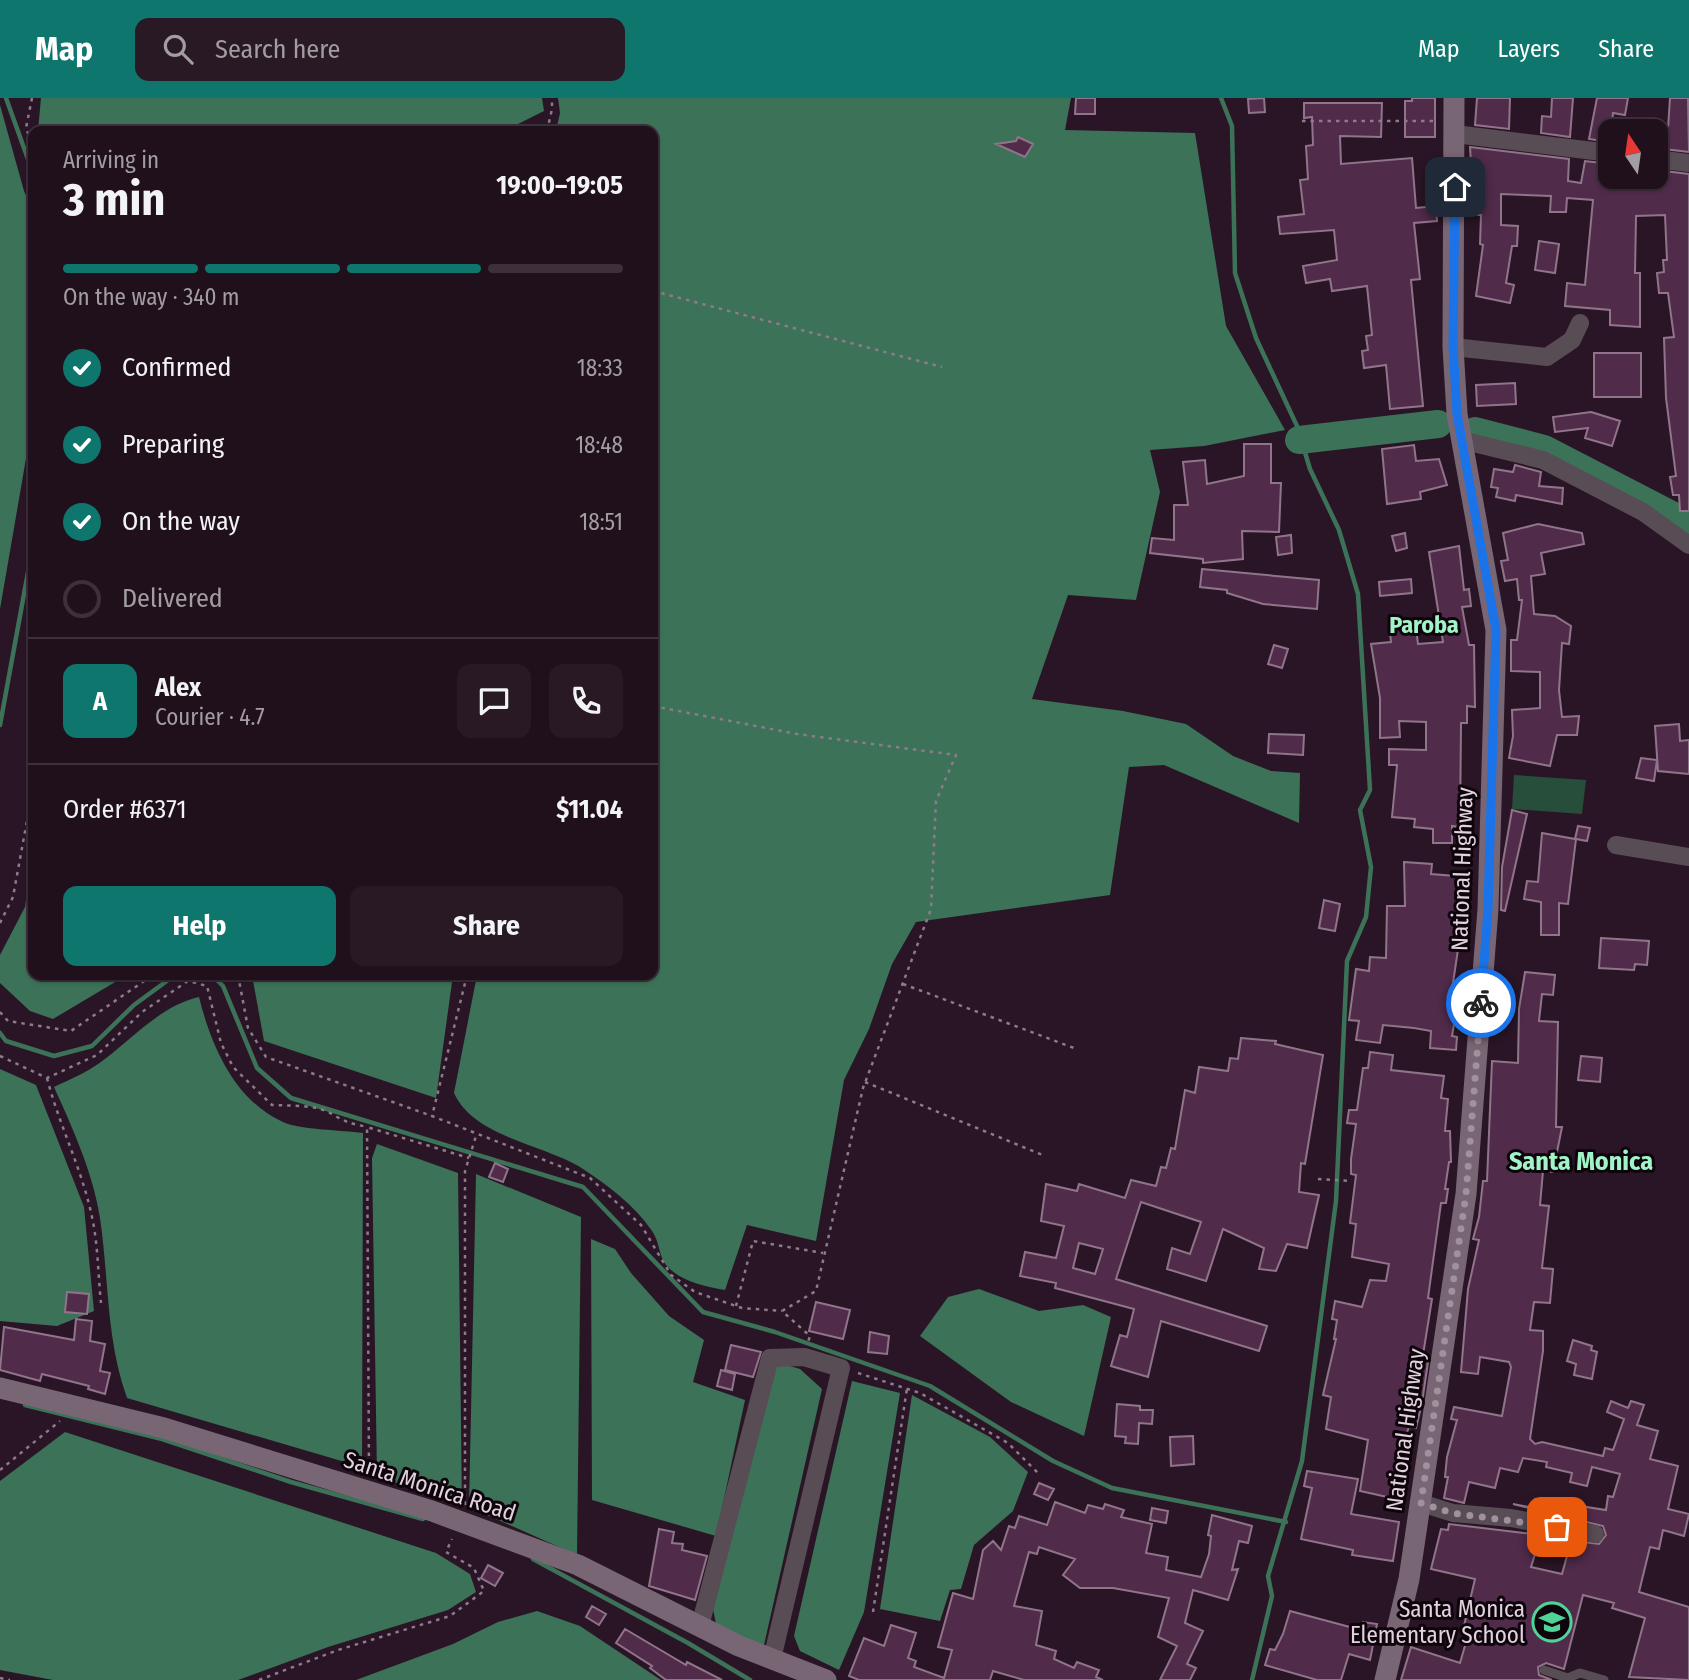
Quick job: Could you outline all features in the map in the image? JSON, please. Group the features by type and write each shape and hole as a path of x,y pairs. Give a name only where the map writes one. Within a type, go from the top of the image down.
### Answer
{"main road":[{"name":"National Highway","path":"1385,1680 1409,1579 1466,1194 1488,909 1496,630 1461,440 1453,347 1454,98"},
{"name":"Santa Monica Road","path":"0,1388 164,1428 465,1523 578,1565 700,1626 826,1680"}],"street":[{"path":"1455,127 1598,151"},
{"path":"1668,160 1689,163"},
{"path":"1453,347 1547,358 1572,340 1580,323"},
{"path":"1461,440 1543,460 1643,512 1689,545"},
{"path":"1616,845 1689,857"},
{"path":"700,1626 770,1358 804,1357 841,1368 772,1659"},
{"path":"1421,1503 1452,1513 1511,1518 1595,1534"}],"lane":[{"path":"1544,1670 1568,1678 1580,1673 1605,1680"}],"path":[{"path":"28,133 26,128 32,98"},
{"path":"548,126 552,98"},
{"path":"1302,121 1455,127"},
{"path":"658,293 942,367"},
{"path":"239,980 248,1028 266,1057 432,1115 476,1136 566,1166 590,1178 641,1225 671,1275 695,1292 736,1307 782,1311 816,1291 865,1082 931,909 936,801 956,755 797,734 658,707"},
{"path":"0,923 13,897 28,815"},
{"path":"0,1012 8,1021 71,1031 146,980"},
{"path":"432,1115 466,980"},
{"path":"0,1056 47,1078 97,1055 142,1012 188,981 207,986 221,1043 233,1067 272,1105 308,1107 332,1113 339,1121 469,1158"},
{"path":"902,984 1074,1048"},
{"path":"47,1078 57,1119 80,1172 92,1218 101,1303"},
{"path":"865,1082 1045,1156"},
{"path":"367,1127 369,1493"},
{"path":"465,1523 465,1171 476,1136"},
{"path":"1318,1179 1352,1181"},
{"path":"736,1307 753,1241 823,1253"},
{"path":"782,1311 810,1336"},
{"path":"841,1368 920,1392 1008,1443 1040,1475"},
{"path":"873,1612 907,1388"},
{"path":"0,1470 57,1423"},
{"path":"259,1680 338,1650 450,1616 484,1591 474,1568 446,1552 449,1545"},
{"path":"0,1678 10,1680"}],"shaded area":[{"path":"41,98 542,98 544,111 514,126 38,126"},
{"path":"558,98 1071,98 1065,130 1195,133 1226,326 1285,430 1204,446 1150,450 1160,492 1136,600 1068,595 1032,699 1123,711 1186,724 1233,756 1271,771 1300,773 1299,823 1164,765 1129,767 1110,895 916,922 892,964 869,1029 844,1080 816,1241 747,1225 725,1290 693,1282 672,1271 664,1261 652,1231 637,1212 619,1196 580,1167 493,1130 464,1108 454,1093 476,980 658,980 658,126 557,126 560,113"},
{"path":"0,105 28,199 28,447 0,609"},
{"path":"1514,775 1586,780 1582,814 1512,809"},
{"path":"28,885 28,980 119,980 53,1019 30,1011 0,983 0,955 25,907"},
{"path":"253,980 452,980 436,1098 264,1041"},
{"path":"199,997 218,1052 238,1085 251,1100 266,1112 291,1125 363,1133 362,1467 127,1398 115,1354 97,1201 82,1151 54,1087 98,1064 158,1016"},
{"path":"0,1069 36,1085 84,1207 94,1311 57,1326 0,1321"},
{"path":"377,1144 458,1173 462,1506 377,1476 372,1158"},
{"path":"476,1174 581,1217 577,1555 469,1507"},
{"path":"591,1239 615,1249 631,1273 669,1316 704,1340 693,1382 745,1400 716,1536 592,1500"},
{"path":"979,1289 1039,1311 1083,1305 1111,1317 1084,1436 1011,1402 920,1336 948,1297"},
{"path":"773,1361 800,1369 822,1389 764,1645 741,1638 716,1624 713,1609"},
{"path":"852,1381 900,1393 864,1612 839,1670 800,1651 794,1636"},
{"path":"912,1395 990,1437 1028,1472 1013,1511 974,1545 961,1589 950,1590 940,1621 880,1609"},
{"path":"65,1432 436,1553 470,1574 476,1592 448,1610 328,1647 238,1680 53,1680 0,1670 0,1481"},
{"path":"537,1611 580,1626 661,1680 356,1680 453,1644 498,1622"}],"building":[{"path":"1076,98 1095,98 1095,114 1075,114"},
{"path":"1264,98 1265,112 1249,113 1248,99"},
{"path":"1412,98 1435,98 1435,137 1405,137 1405,101 1412,101"},
{"path":"1477,98 1510,98 1509,129 1475,125"},
{"path":"1552,98 1573,98 1570,137 1541,133 1542,116 1551,117"},
{"path":"1597,98 1628,98 1625,115 1613,113 1612,119 1598,119 1598,140 1589,139"},
{"path":"1670,98 1688,98 1689,152 1668,149"},
{"path":"1304,103 1382,103 1381,137 1340,136 1341,164 1412,158 1416,208 1436,206 1437,221 1414,223 1420,279 1411,280 1423,406 1390,409 1386,365 1364,368 1362,351 1368,350 1366,336 1372,335 1367,286 1332,291 1330,279 1306,283 1303,266 1337,260 1334,230 1280,234 1278,217 1304,214 1300,180 1308,179 1306,146 1313,145 1312,117 1304,118"},
{"path":"1018,137 1033,144 1025,157 996,144 1016,141"},
{"path":"1470,147 1569,159 1568,181 1581,183 1585,161 1598,163 1598,189 1668,189 1668,171 1689,174 1689,511 1680,511 1679,495 1673,495 1670,477 1676,476 1666,398 1664,338 1674,337 1668,293 1659,293 1657,273 1664,272 1663,260 1667,260 1665,215 1636,216 1635,273 1640,273 1640,327 1610,325 1610,310 1565,306 1567,283 1585,285 1593,200 1567,198 1566,212 1550,212 1551,196 1501,194 1501,225 1518,226 1517,246 1512,246 1506,283 1514,285 1510,303 1476,296 1483,245 1480,244 1481,215 1477,215 1477,194 1473,194"},
{"path":"1539,241 1559,244 1555,273 1535,270"},
{"path":"1594,353 1641,353 1641,397 1594,397"},
{"path":"1515,383 1516,404 1477,406 1476,385"},
{"path":"1591,412 1620,421 1612,446 1585,438 1588,428 1555,432 1553,417"},
{"path":"1244,444 1271,444 1271,483 1281,483 1279,532 1242,531 1243,559 1203,563 1203,559 1150,553 1152,538 1174,540 1174,505 1188,505 1183,462 1205,460 1207,484 1244,476"},
{"path":"1414,445 1416,461 1439,459 1447,485 1420,492 1421,499 1387,504 1382,449"},
{"path":"1515,465 1541,472 1539,486 1563,488 1562,504 1516,495 1515,501 1496,497 1498,488 1491,487 1494,469 1513,472"},
{"path":"1538,524 1582,533 1584,544 1541,553 1545,574 1531,576 1534,614 1555,616 1571,626 1569,644 1562,643 1559,690 1562,717 1579,716 1577,735 1557,735 1550,766 1509,758 1513,736 1512,710 1540,708 1540,672 1511,671 1511,640 1517,640 1522,600 1519,600 1517,579 1505,581 1501,561 1508,560 1503,533"},
{"path":"1405,533 1407,548 1396,551 1392,536"},
{"path":"1291,535 1292,553 1278,555 1276,537"},
{"path":"1459,546 1464,590 1469,589 1471,606 1462,607 1469,645 1474,645 1475,707 1467,706 1467,723 1461,723 1460,827 1452,826 1452,843 1433,843 1433,829 1414,827 1415,819 1392,817 1397,765 1389,765 1389,749 1426,750 1426,722 1399,721 1400,737 1380,738 1380,698 1371,644 1391,642 1389,623 1415,619 1418,644 1443,642 1429,552"},
{"path":"1202,569 1319,580 1317,609 1263,604 1227,593 1227,590 1200,587"},
{"path":"1411,579 1412,593 1380,596 1379,582"},
{"path":"1274,645 1288,649 1282,668 1268,664"},
{"path":"1679,724 1680,741 1689,740 1689,774 1658,771 1655,726"},
{"path":"1269,734 1304,735 1303,755 1268,753"},
{"path":"1641,758 1657,760 1654,781 1636,778"},
{"path":"1512,810 1527,814 1505,911 1501,910 1502,867"},
{"path":"1578,826 1590,828 1587,841 1576,839 1568,904 1559,903 1559,935 1541,935 1541,902 1524,899 1527,881 1538,882 1542,833 1575,839"},
{"path":"1404,862 1432,864 1431,874 1468,877 1466,910 1456,909 1455,936 1460,936 1453,983 1461,984 1452,1036 1457,1037 1456,1050 1430,1048 1431,1031 1414,1028 1383,1025 1380,1043 1356,1040 1359,1021 1349,1020 1356,969 1369,971 1370,957 1386,958 1387,906 1405,906"},
{"path":"1324,900 1340,904 1335,931 1319,928"},
{"path":"1601,938 1649,941 1647,965 1635,964 1634,970 1599,968"},
{"path":"1525,972 1555,975 1553,995 1542,994 1539,1021 1558,1022 1556,1127 1562,1127 1553,1172 1543,1171 1540,1205 1549,1206 1542,1268 1553,1269 1550,1303 1534,1302 1530,1330 1543,1331 1543,1351 1530,1439 1535,1444 1542,1442 1603,1456 1605,1448 1613,1450 1624,1419 1607,1412 1611,1401 1628,1408 1631,1401 1644,1405 1637,1425 1658,1431 1650,1459 1678,1466 1668,1509 1689,1514 1684,1536 1663,1530 1659,1549 1650,1547 1639,1592 1689,1607 1689,1680 1629,1677 1645,1618 1612,1608 1614,1603 1583,1595 1564,1669 1546,1663 1538,1667 1539,1675 1552,1680 1401,1680 1411,1647 1460,1663 1469,1632 1463,1630 1475,1579 1431,1569 1441,1529 1448,1530 1449,1524 1541,1535 1531,1567 1562,1574 1570,1545 1566,1544 1567,1540 1599,1544 1606,1535 1603,1526 1513,1504 1534,1508 1535,1499 1606,1510 1608,1496 1613,1497 1620,1474 1592,1467 1587,1486 1570,1482 1572,1473 1546,1467 1547,1462 1523,1458 1518,1472 1500,1468 1495,1488 1469,1482 1464,1503 1444,1498 1448,1477 1445,1477 1447,1457 1457,1420 1451,1419 1454,1407 1502,1416 1511,1367 1509,1362 1480,1357 1478,1374 1461,1372 1468,1289 1479,1240 1473,1239 1479,1217 1483,1181 1487,1181 1492,1061 1518,1063 1519,1009"},
{"path":"1241,1038 1276,1041 1275,1044 1323,1055 1305,1164 1301,1163 1299,1192 1319,1195 1307,1248 1287,1244 1276,1271 1259,1269 1264,1248 1223,1229 1206,1281 1167,1269 1172,1248 1190,1254 1201,1222 1141,1202 1116,1279 1267,1326 1259,1351 1161,1321 1148,1377 1111,1366 1120,1335 1127,1337 1134,1309 1055,1288 1056,1283 1020,1276 1025,1252 1056,1258 1064,1226 1041,1221 1046,1184 1077,1191 1079,1184 1125,1198 1131,1180 1156,1186 1161,1167 1166,1168 1171,1148 1175,1149 1185,1090 1195,1093 1199,1067 1228,1071 1230,1058 1238,1059","holes":["1079,1243 1103,1249 1095,1274 1073,1268"]},
{"path":"1370,1052 1393,1055 1391,1070 1444,1076 1441,1098 1448,1099 1445,1131 1450,1131 1451,1162 1445,1189 1448,1189 1446,1203 1441,1203 1428,1298 1432,1299 1422,1361 1428,1362 1416,1428 1409,1427 1396,1462 1407,1464 1401,1500 1360,1491 1368,1440 1326,1429 1331,1397 1323,1395 1336,1339 1337,1320 1332,1319 1335,1301 1362,1307 1370,1280 1386,1281 1389,1264 1352,1257 1356,1224 1350,1223 1356,1175 1351,1174 1351,1159 1356,1124 1347,1123 1349,1110 1357,1110 1363,1068 1368,1068"},
{"path":"1581,1056 1602,1058 1600,1082 1578,1080"},
{"path":"495,1163 508,1169 503,1182 489,1177"},
{"path":"67,1292 89,1294 87,1314 65,1312"},
{"path":"816,1302 850,1310 843,1339 809,1331"},
{"path":"76,1319 92,1321 90,1341 105,1344 100,1371 110,1373 105,1394 88,1389 89,1386 42,1374 40,1381 0,1370 4,1327 74,1340"},
{"path":"870,1332 889,1336 887,1354 868,1352"},
{"path":"1573,1340 1592,1346 1591,1350 1597,1352 1592,1379 1574,1375 1576,1364 1567,1361"},
{"path":"731,1345 761,1352 753,1377 725,1370"},
{"path":"721,1370 735,1374 732,1390 717,1386"},
{"path":"1117,1404 1140,1406 1140,1410 1153,1410 1152,1424 1139,1423 1138,1444 1125,1443 1126,1437 1115,1436"},
{"path":"1193,1436 1194,1464 1171,1466 1170,1437"},
{"path":"1307,1471 1358,1479 1351,1514 1399,1522 1393,1561 1352,1555 1353,1550 1301,1539 1312,1488 1304,1486"},
{"path":"1039,1483 1054,1489 1048,1500 1034,1494"},
{"path":"1055,1502 1085,1513 1088,1505 1103,1509 1105,1504 1124,1510 1121,1517 1152,1524 1146,1553 1168,1557 1166,1570 1201,1577 1209,1554 1211,1536 1208,1535 1212,1515 1252,1526 1248,1543 1239,1541 1232,1570 1238,1569 1228,1600 1193,1590 1185,1623 1203,1631 1187,1664 1196,1668 1190,1680 1160,1680 1177,1646 1158,1637 1169,1598 1113,1588 1080,1588 1063,1575 1075,1559 1039,1547 1037,1554 1029,1552 1014,1606 1042,1611 1036,1645 1056,1651 1054,1659 1074,1668 1077,1662 1099,1670 1096,1677 1103,1680 1024,1680 993,1671 990,1680 859,1680 849,1676 864,1638 884,1646 891,1625 916,1633 908,1658 916,1661 914,1667 944,1678 952,1650 938,1647 953,1593 973,1599 983,1550 993,1541 1001,1550 1009,1526 1015,1528 1019,1516 1047,1525"},
{"path":"1152,1508 1168,1511 1166,1523 1150,1520"},
{"path":"659,1529 674,1532 672,1543 683,1544 682,1550 707,1556 695,1600 649,1586"},
{"path":"488,1565 503,1573 495,1586 481,1578"},
{"path":"592,1606 606,1614 599,1625 586,1617"},
{"path":"1290,1611 1361,1630 1363,1622 1377,1624 1370,1660 1349,1654 1341,1680 1317,1680 1265,1665 1270,1649 1275,1650 1283,1634"},
{"path":"625,1629 686,1665 687,1662 722,1680 666,1680 650,1668 652,1666 616,1643"}],"waterway":[{"path":"6,98 28,159"},
{"path":"1221,98 1232,126 1235,273 1256,338 1297,426 1310,469 1339,530 1358,594 1370,790 1360,810 1371,867 1366,917 1347,961 1336,1201 1302,1461 1268,1576 1272,1596 1252,1680"},
{"path":"1299,440 1438,424"},
{"path":"1475,431 1544,449 1689,524"},
{"path":"0,725 28,572"},
{"path":"0,1033 6,1041 54,1056 92,1046 134,1005 168,980"},
{"path":"217,980 223,986 257,1068 291,1098 583,1187 703,1312 775,1332 930,1386 1053,1461 1112,1488 1286,1522"},
{"path":"25,1405 162,1439 291,1482 423,1519"},
{"path":"533,1559 688,1643 750,1680"}],"way so far":[{"path":"1481,1003 1466,1194 1421,1503 1452,1513 1511,1518 1557,1527"}],"place":[{"name":"Santa Monica Elementary School","path":"1552,1622"}],"district":[{"name":"Paroba","path":"1424,625"},
{"name":"Santa Monica","path":"1581,1161"}],"route":[{"path":"1455,187 1453,347 1457,414 1496,630 1488,909 1481,1003"}]}
